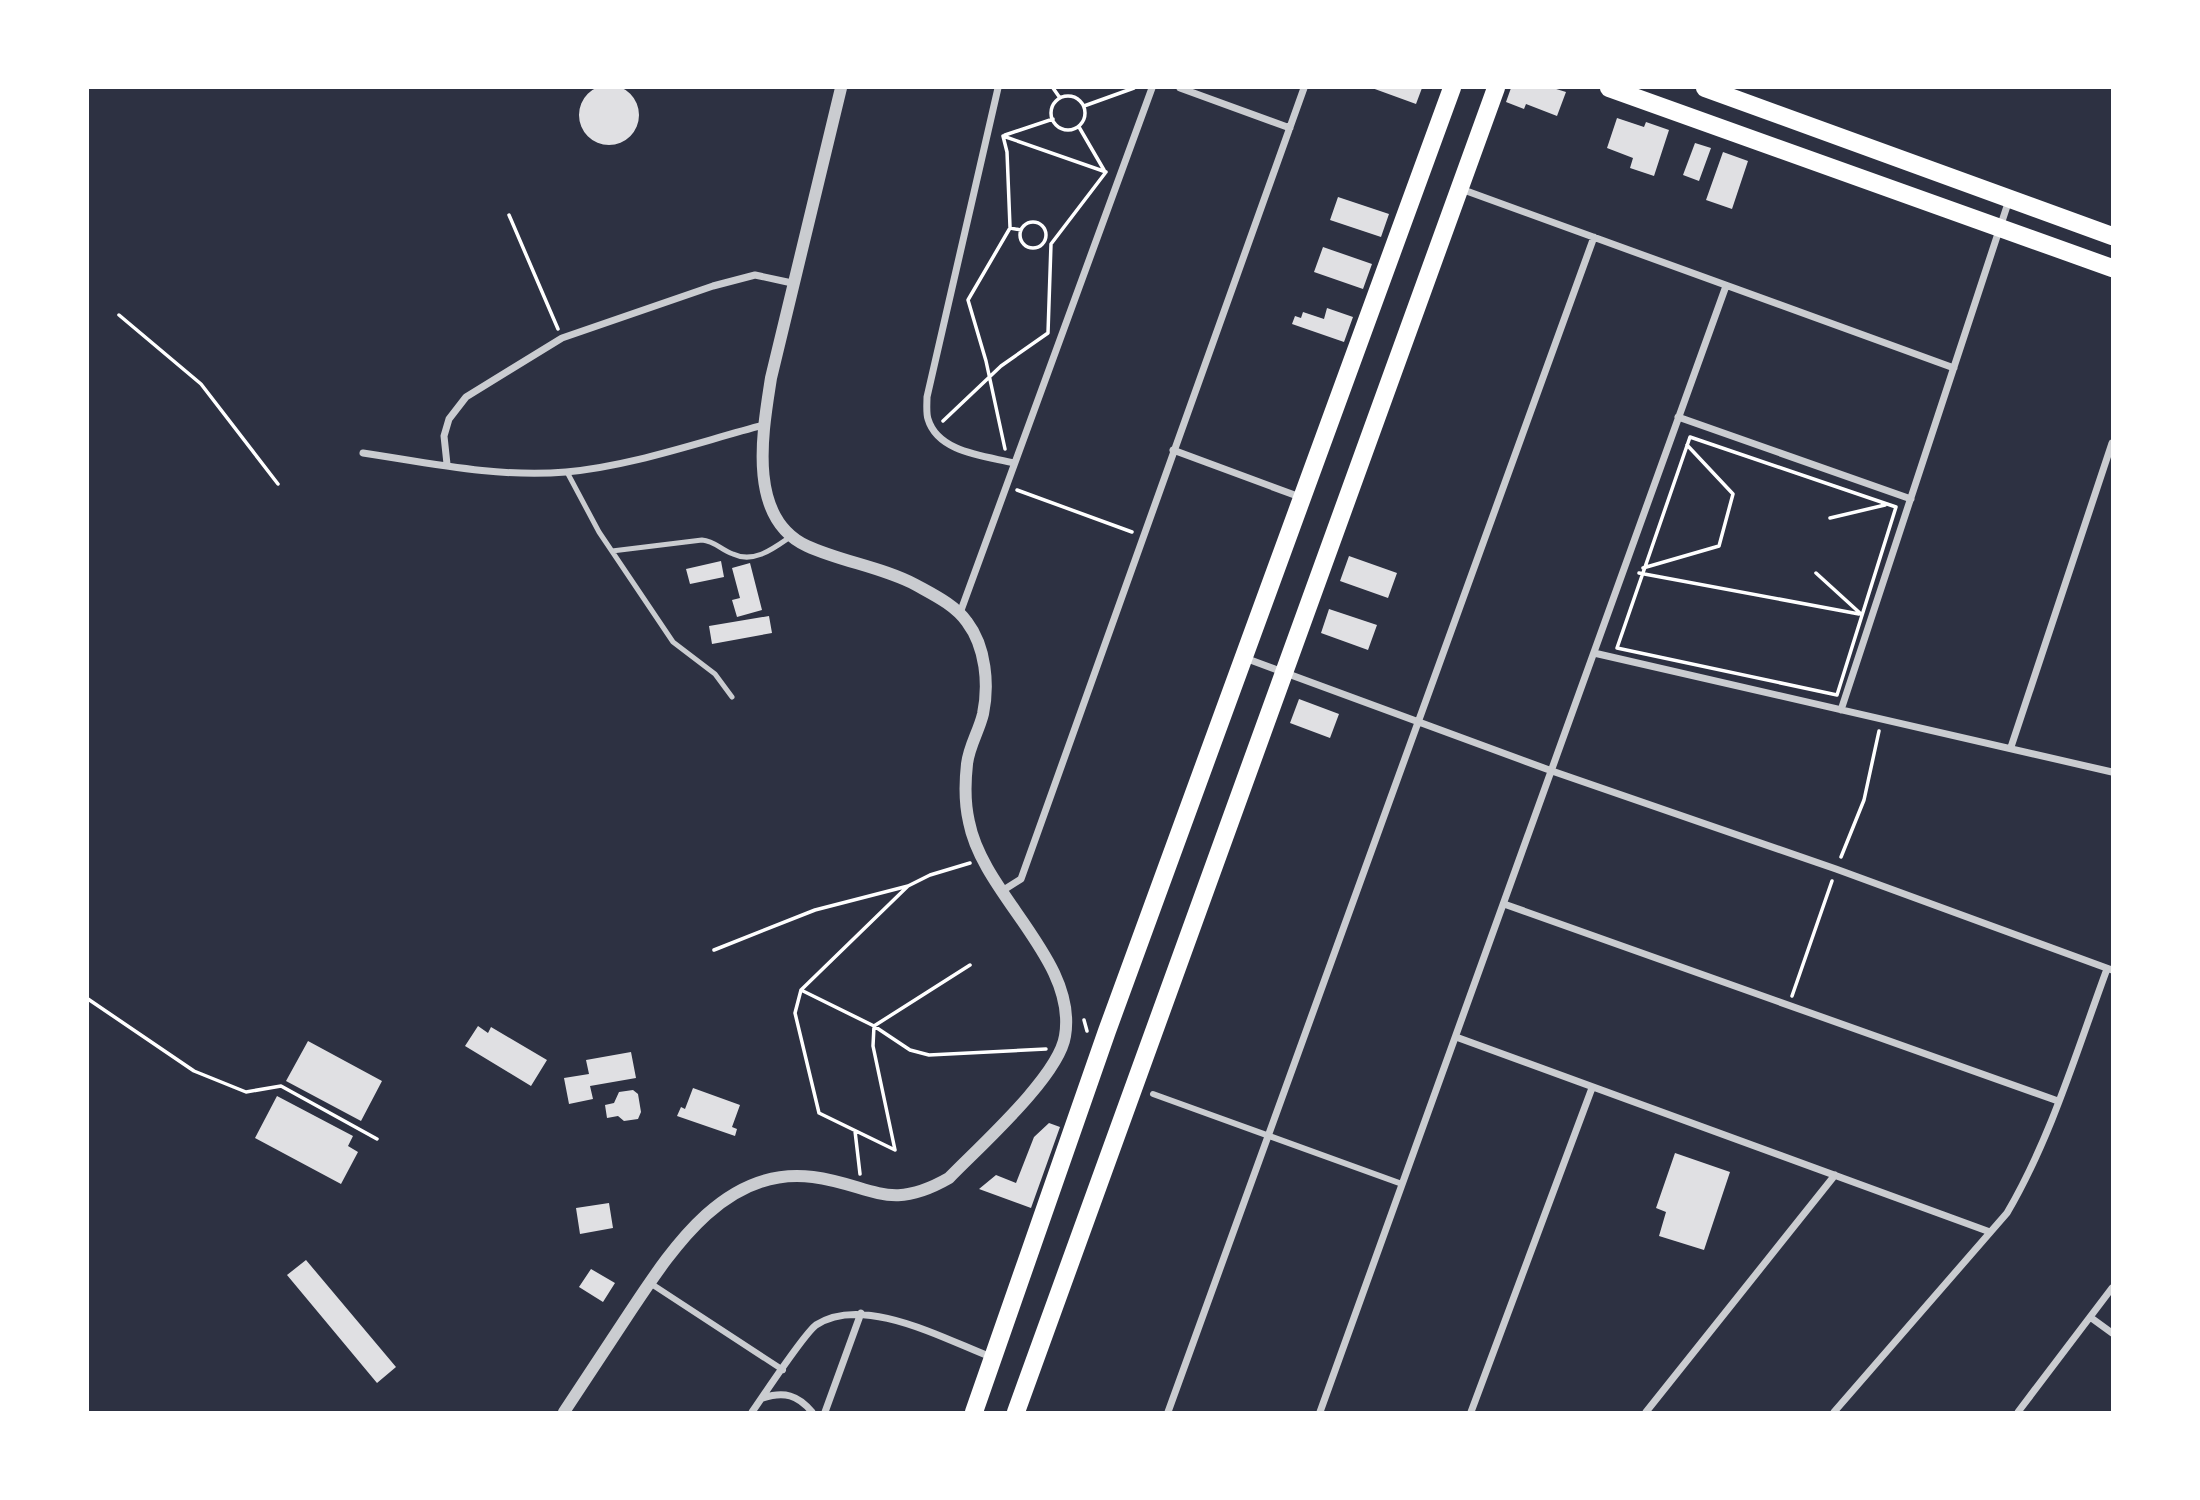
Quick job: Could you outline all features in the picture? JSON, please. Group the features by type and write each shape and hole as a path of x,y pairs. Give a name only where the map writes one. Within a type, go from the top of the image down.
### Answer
{"main road":[{"path":"974,1412 1107,1031 1452,88"},
{"path":"1016,1412 1496,88"},
{"path":"1609,88 2112,268"},
{"path":"1704,88 2112,236"}],"street":[{"path":"564,1412 672,1250 718,1205 763,1181 786,1176 812,1177 891,1197 914,1195 949,1178 1049,1072 1062,1048 1066,1022 1064,1001 1042,953 983,860 969,821 967,764 982,715 987,685 978,643 960,613 906,580 808,546 790,537 772,515 766,489 764,425 792,283 841,88"},
{"path":"998,88 927,397 928,420 941,440 970,453 1014,463"},
{"path":"960,613 1152,88"},
{"path":"1180,88 1290,128"},
{"path":"1002,891 1021,879 1304,88"},
{"path":"1460,189 1954,368"},
{"path":"1841,710 2009,200"},
{"path":"1168,1412 1594,237"},
{"path":"447,464 444,436 449,419 466,397 562,338 662,303 755,275 792,283"},
{"path":"1320,1412 1726,286"},
{"path":"1678,417 1911,499"},
{"path":"363,453 501,472 567,472 635,459 764,425"},
{"path":"2011,747 2112,443"},
{"path":"1173,450 1303,498"},
{"path":"1594,653 2112,772"},
{"path":"1245,658 1552,771 1836,869 2110,969 2021,1189 2007,1213 1834,1412"},
{"path":"1504,904 2058,1101"},
{"path":"1456,1037 1990,1232"},
{"path":"1471,1412 1592,1088"},
{"path":"1153,1094 1402,1184"},
{"path":"1646,1412 1835,1175"},
{"path":"649,1283 783,1370"},
{"path":"2018,1412 2112,1288"},
{"path":"825,1412 861,1313"},
{"path":"752,1412 814,1326 837,1315 861,1313 882,1316 993,1358"},
{"path":"2090,1317 2112,1333"},
{"path":"762,1398 786,1394 797,1398 812,1412"}],"lane":[{"path":"567,472 612,551 673,642 715,674 732,697"},
{"path":"612,551 702,540 712,541 741,557 766,554 790,537"}],"path":[{"path":"1053,88 1060,98"},
{"path":"1084,106 1134,88"},
{"path":"1074,97 1084,106 1085,117 1079,127 1065,130 1058,127 1052,118 1052,109 1060,98 1074,97"},
{"path":"1003,136 1052,118"},
{"path":"1079,127 1106,172"},
{"path":"1003,136 1106,172"},
{"path":"1003,136 1010,228 968,300 1005,449"},
{"path":"943,421 989,377 1048,333 1051,244 1106,172"},
{"path":"509,215 562,338"},
{"path":"1029,223 1040,224 1046,234 1045,241 1037,247 1025,246 1021,230 1029,223"},
{"path":"1010,228 1021,230"},
{"path":"1045,241 1051,244"},
{"path":"119,315 201,384 278,484"},
{"path":"1617,648 1690,437 1896,507 1861,615"},
{"path":"1642,571 1718,546 1733,494 1687,445"},
{"path":"1005,486 1142,536"},
{"path":"1830,519 1888,505"},
{"path":"1624,570 1642,571 1872,617"},
{"path":"1816,573 1861,615"},
{"path":"1789,1004 1836,869 1864,800 1882,719"},
{"path":"714,950 815,910 908,886 930,874 983,860"},
{"path":"874,1026 873,1046 895,1150 819,1113 795,1013 801,990 908,886"},
{"path":"874,1026 970,965"},
{"path":"801,990 874,1026 910,1050 929,1055 1062,1048"},
{"path":"88,999 194,1071 246,1092 281,1086 377,1139"},
{"path":"855,1130 861,1190"}],"building":[{"path":"603,85 615,85 634,98 639,115 637,127 626,140 615,145 603,145 584,132 579,121 579,109 592,90"},
{"path":"1372,88 1422,88 1416,104"},
{"path":"1511,88 1553,88 1566,92 1557,116 1526,104 1524,109 1506,102"},
{"path":"1617,118 1644,127 1646,122 1669,130 1654,176 1630,168 1633,158 1607,148"},
{"path":"1695,143 1711,148 1699,181 1683,175"},
{"path":"1723,152 1748,161 1732,209 1706,200"},
{"path":"1338,197 1389,214 1381,237 1330,220"},
{"path":"1323,247 1372,264 1363,289 1314,272"},
{"path":"1327,308 1353,317 1344,342 1292,324 1295,316 1301,318 1303,312 1324,319"},
{"path":"1349,556 1397,573 1388,598 1340,581"},
{"path":"721,561 724,577 690,584 686,569"},
{"path":"750,563 762,610 737,617 732,600 740,598 732,568"},
{"path":"1329,609 1377,625 1368,650 1321,633"},
{"path":"769,616 772,633 712,644 709,626"},
{"path":"1299,699 1339,714 1330,738 1290,723"},
{"path":"478,1026 488,1033 491,1027 547,1060 531,1086 465,1046"},
{"path":"308,1041 382,1081 361,1121 286,1081"},
{"path":"631,1052 636,1078 590,1086 593,1099 569,1104 564,1078 589,1074 586,1060"},
{"path":"693,1088 740,1105 732,1127 737,1129 735,1136 677,1116 681,1107 685,1109"},
{"path":"633,1090 638,1094 641,1112 638,1119 624,1121 618,1116 607,1118 605,1105 614,1103 619,1092"},
{"path":"277,1096 353,1136 348,1146 358,1152 341,1184 255,1138"},
{"path":"1049,1123 1060,1127 1031,1208 979,1189 996,1175 1016,1183 1034,1137"},
{"path":"1675,1153 1730,1172 1704,1250 1659,1236 1666,1212 1656,1208"},
{"path":"609,1203 613,1228 580,1234 576,1208"},
{"path":"306,1260 396,1367 377,1383 287,1275"},
{"path":"591,1269 615,1283 603,1302 579,1287"}]}
